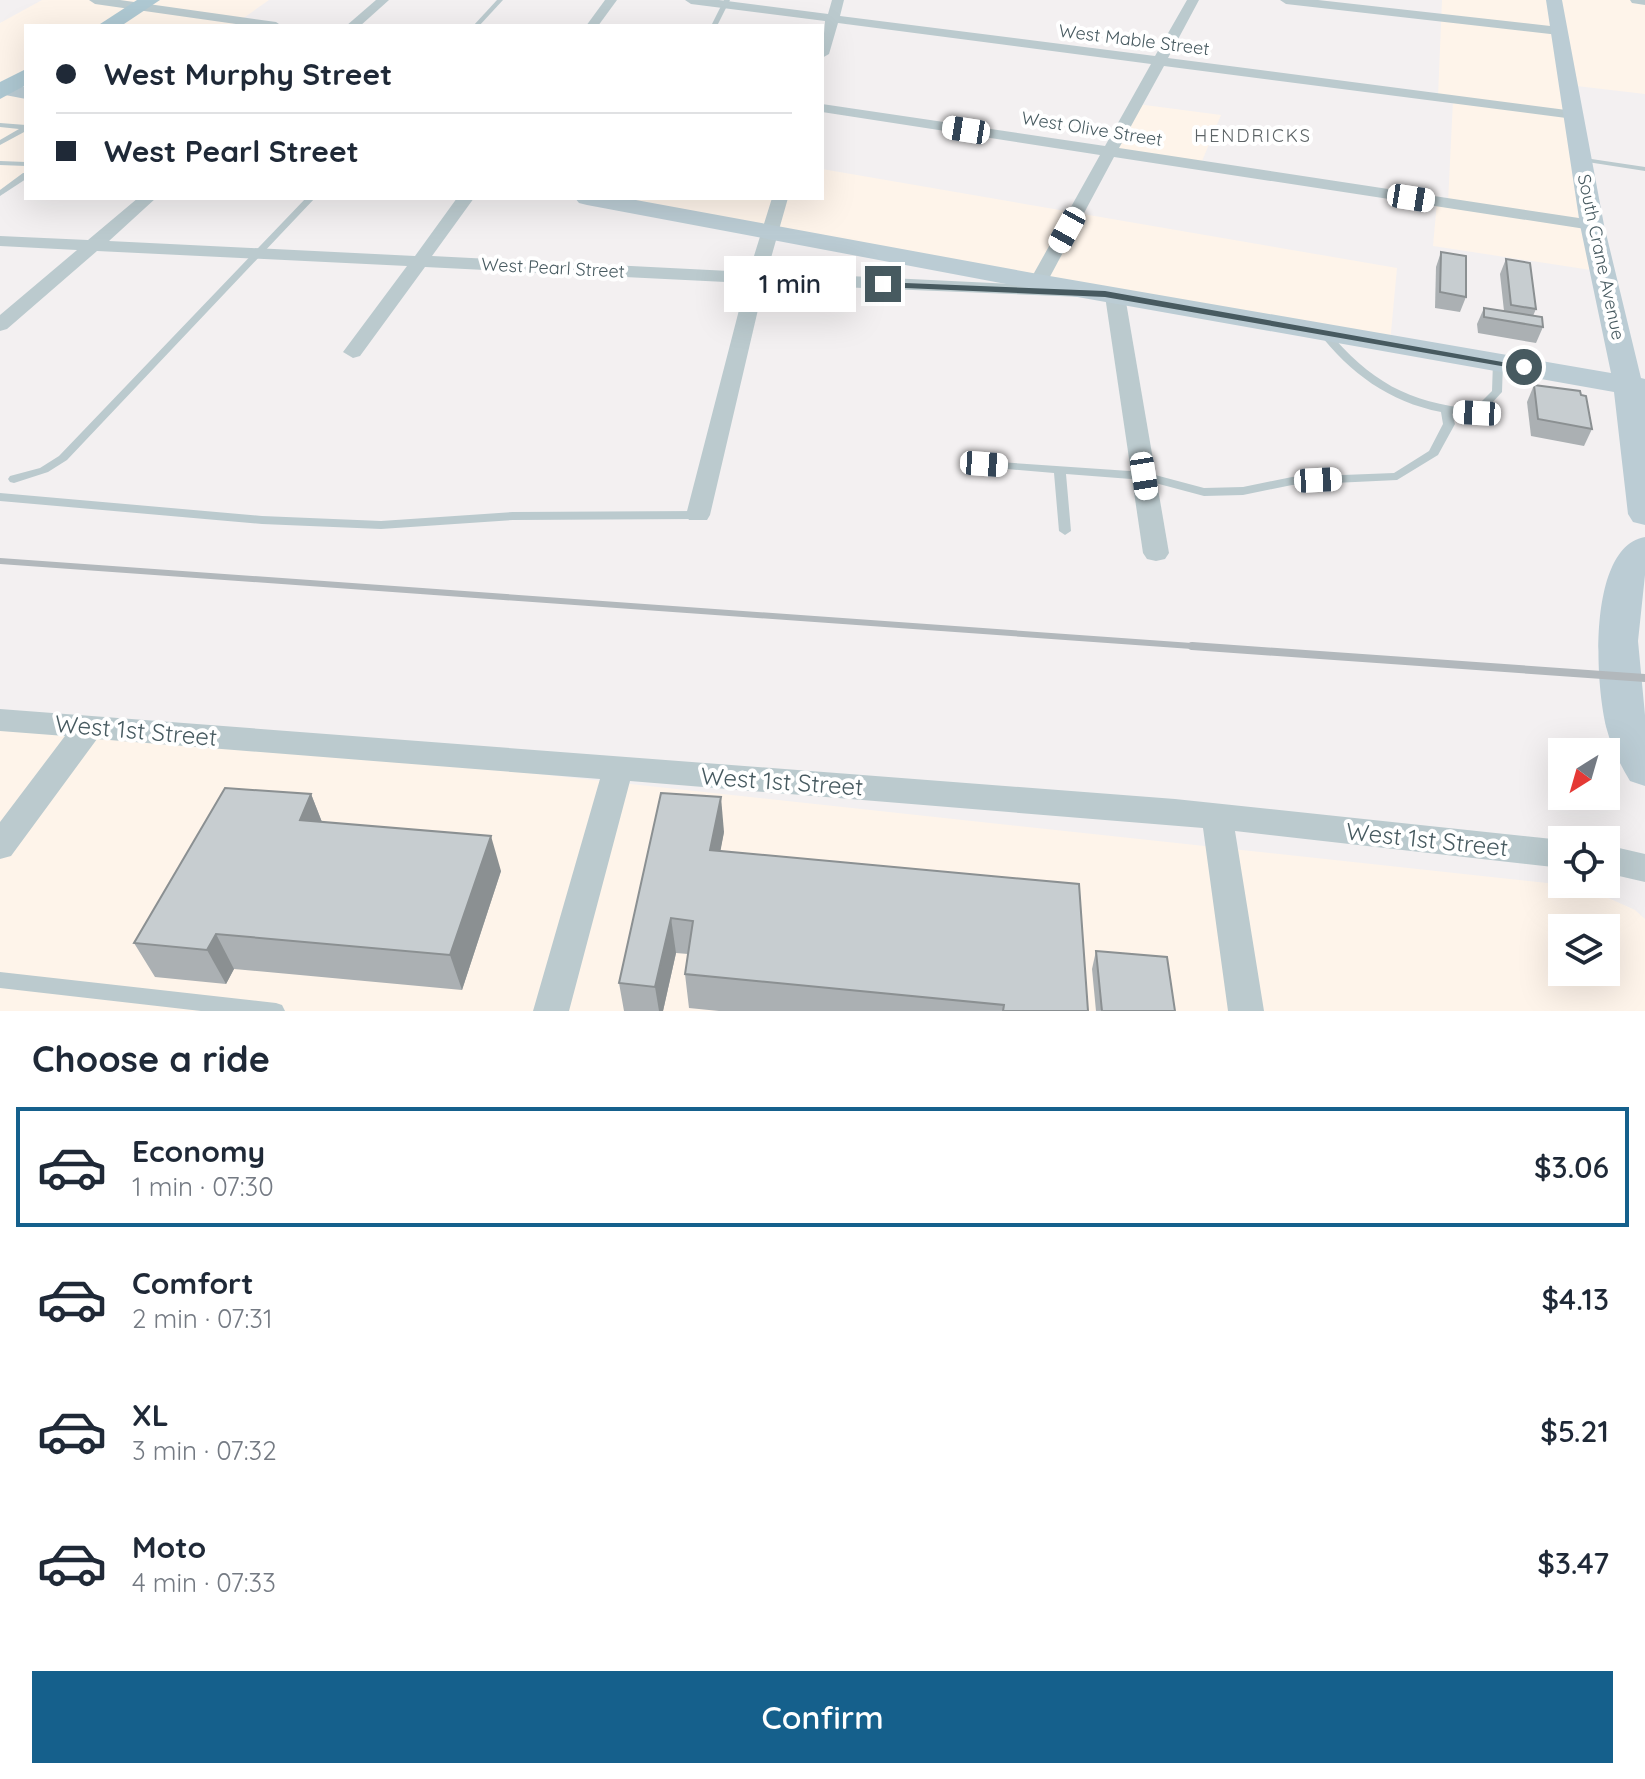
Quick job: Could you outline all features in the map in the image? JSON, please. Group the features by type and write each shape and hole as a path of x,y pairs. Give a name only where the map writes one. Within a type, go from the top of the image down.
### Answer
{"main road":[{"name":"South Crane Avenue","path":"1554,0 1592,225 1636,386 1645,548 1629,563 1618,646 1618,676 1634,756 1645,769"},
{"path":"110,24 144,3"},
{"path":"8,91 24,78"},
{"path":"598,200 1110,295 1636,386"}],"street":[{"path":"95,0 144,3 265,24"},
{"path":"354,24 383,0"},
{"path":"593,24 611,0"},
{"name":"West Mable Street","path":"691,0 726,2 1574,115"},
{"path":"824,47 838,0"},
{"path":"1038,282 1193,0"},
{"path":"1286,0 1559,31"},
{"path":"1636,0 1645,1"},
{"name":"West Olive Street","path":"824,108 1592,225"},
{"path":"0,325 146,200"},
{"path":"353,352 465,200"},
{"path":"698,515 756,278 779,200"},
{"name":"West Pearl Street","path":"0,241 1110,295"},
{"path":"1110,295 1156,553"},
{"name":"West 1st Street","path":"0,720 1175,812 1548,853"},
{"path":"0,846 89,727"},
{"path":"551,1011 618,769"},
{"path":"1217,818 1246,1011"},
{"path":"1620,862 1645,868"}],"lane":[{"path":"478,24 500,0"},
{"path":"715,24 726,2"},
{"path":"0,125 24,127"},
{"path":"0,143 24,128"},
{"path":"1581,159 1645,169"},
{"path":"0,163 24,164"},
{"path":"0,194 24,176"},
{"path":"14,479 44,470 63,458 309,200"},
{"path":"1323,332 1348,364 1394,395 1446,411 1477,413 1497,392 1498,362"},
{"path":"984,464 1144,476 1204,492 1243,491 1292,481 1397,476 1434,453 1449,424 1446,411"},
{"path":"1060,470 1065,531"},
{"path":"0,497 262,520 381,525 513,516 698,515"},
{"path":"0,980 276,1011"}],"shaded area":[{"path":"42,0 269,0 235,24 24,24 24,175 0,193 0,23"},
{"path":"1442,0 1645,0 1645,94 1568,85 1597,271 1433,246 1437,202 1448,203 1453,100 1438,97"},
{"path":"1137,104 1221,115 1200,166 1110,152"},
{"path":"824,169 1397,268 1390,343 599,200 824,200"},
{"path":"0,716 1548,883 1548,898 1608,898 1635,910 1645,919 1645,1011 0,1011"}],"building":[{"path":"1441,252 1466,256 1466,297 1440,292"},
{"path":"1506,259 1530,263 1536,309 1511,305"},
{"path":"1484,308 1542,317 1543,327 1484,317"},
{"path":"1534,385 1580,391 1581,395 1586,396 1592,429 1538,419"},
{"path":"225,788 311,794 300,820 491,836 450,955 216,934 207,950 134,943"},
{"path":"661,793 721,797 710,850 1079,884 1088,1011 1003,1011 1004,1005 685,974 693,921 671,918 655,987 619,983"},
{"path":"1096,951 1167,957 1175,1011 1102,1011"}],"railway":[{"path":"0,561 1220,648"},
{"path":"1192,646 1645,678"}],"district":[{"name":"HENDRICKS","path":"1253,136"}],"route":[{"path":"883,284 1105,294 1524,367"}]}
